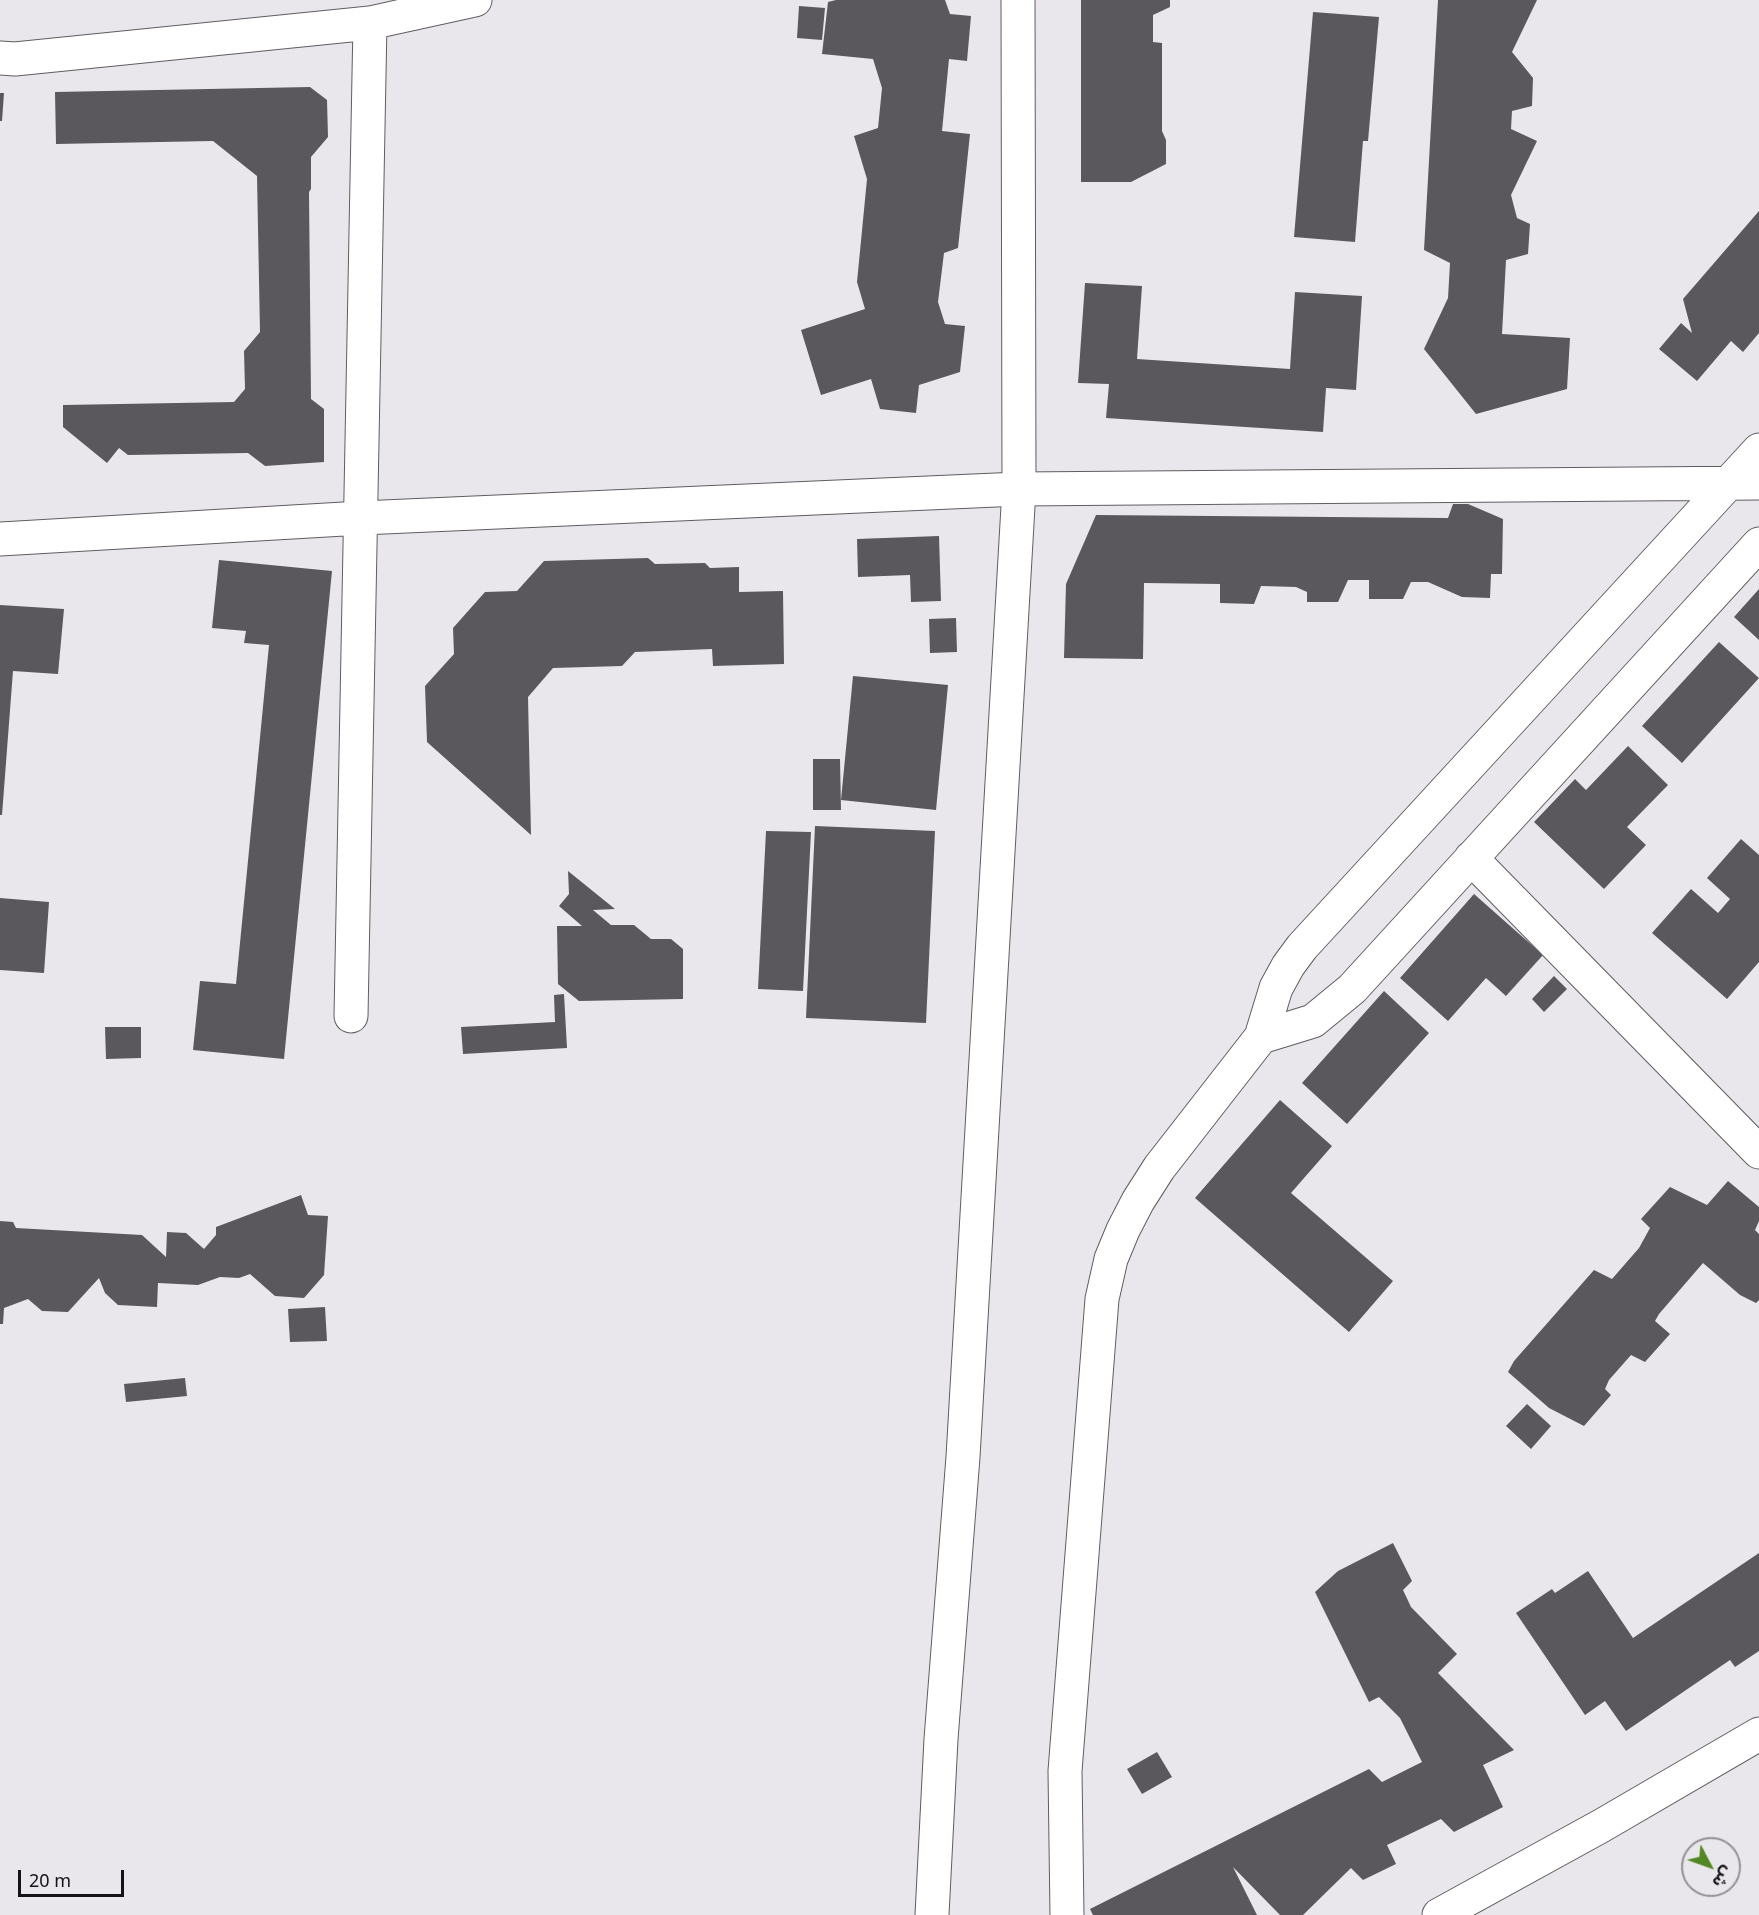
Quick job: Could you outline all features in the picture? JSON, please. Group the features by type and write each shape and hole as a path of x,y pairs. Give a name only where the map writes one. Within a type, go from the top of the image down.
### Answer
{"street":[{"path":"0,58 370,23 475,0"},
{"path":"932,1915 941,1739 965,1434 1019,489 1018,0"},
{"path":"351,1016 370,23"},
{"path":"1067,1915 1065,1771 1102,1299 1111,1259 1123,1230 1160,1168 1261,1037 1276,988 1302,947 1744,483 1759,450"},
{"path":"0,539 361,518 1019,489 1744,483"},
{"path":"1261,1037 1313,1021 1352,989 1759,544"},
{"path":"1471,858 1759,1152"},
{"path":"1439,1915 1601,1826 1759,1734"}],"building":[{"path":"836,0 945,0 950,14 971,16 967,61 949,59 942,131 970,134 958,248 944,253 938,302 945,324 965,326 960,372 919,385 916,413 880,409 871,379 821,395 801,330 865,309 857,282 867,179 854,136 878,128 882,88 873,59 822,54 828,2"},
{"path":"1081,0 1170,0 1170,7 1153,15 1153,42 1162,43 1162,131 1166,140 1166,164 1131,182 1081,182"},
{"path":"1438,0 1537,0 1512,52 1533,78 1532,106 1512,111 1511,129 1537,141 1511,195 1517,218 1530,224 1528,254 1506,260 1502,334 1570,338 1567,389 1476,414 1424,349 1448,298 1450,263 1424,250"},
{"path":"799,6 825,8 822,40 797,38"},
{"path":"1313,12 1379,17 1368,141 1363,141 1355,242 1294,237"},
{"path":"310,87 327,100 328,137 311,157 311,189 309,192 311,399 324,409 324,462 265,466 248,453 128,455 119,448 107,463 63,427 63,405 234,402 245,389 244,351 260,332 257,176 213,141 56,144 55,92"},
{"path":"0,93 4,93 2,121 0,121"},
{"path":"1759,211 1759,333 1743,352 1731,341 1697,381 1659,349 1681,323 1692,333 1683,299"},
{"path":"1085,283 1142,286 1137,359 1290,369 1295,292 1362,296 1356,390 1326,388 1323,432 1106,418 1109,384 1078,383"},
{"path":"1453,504 1468,504 1503,519 1502,574 1491,574 1490,598 1462,597 1428,582 1411,582 1403,599 1369,599 1369,580 1348,580 1338,602 1307,602 1307,592 1296,587 1261,586 1254,604 1220,603 1220,584 1144,583 1143,659 1064,658 1066,584 1096,515 1448,518"},
{"path":"939,536 941,601 911,602 910,575 858,577 857,539"},
{"path":"648,558 655,564 705,563 710,568 739,567 739,592 783,591 784,664 713,666 712,649 635,652 622,666 553,668 528,697 531,835 427,742 425,686 454,654 453,628 485,592 517,591 544,561"},
{"path":"219,560 332,571 284,1059 193,1050 200,981 236,984 269,645 244,643 246,631 212,628"},
{"path":"1759,589 1759,640 1734,617"},
{"path":"0,605 64,609 58,674 13,671 2,815 0,815"},
{"path":"956,618 957,652 930,653 929,619"},
{"path":"1719,642 1759,678 1682,763 1642,726"},
{"path":"853,676 948,685 936,810 841,800"},
{"path":"1628,746 1668,785 1627,827 1646,845 1604,889 1534,822 1575,779 1586,790"},
{"path":"813,759 840,759 841,810 813,810"},
{"path":"815,826 935,831 926,1023 806,1018"},
{"path":"766,831 811,832 803,991 758,989"},
{"path":"1741,839 1759,855 1759,962 1727,999 1652,933 1691,889 1718,913 1730,899 1707,878"},
{"path":"568,871 615,909 593,910 611,925 634,925 651,939 671,939 683,949 683,999 579,1001 558,984 557,926 582,926 559,906 569,894"},
{"path":"1474,894 1543,955 1506,996 1486,978 1448,1021 1400,978"},
{"path":"0,898 49,902 44,973 0,970"},
{"path":"1554,976 1567,989 1544,1012 1532,999"},
{"path":"1384,991 1429,1033 1347,1124 1302,1083"},
{"path":"564,994 567,1048 463,1054 461,1027 555,1022 554,995"},
{"path":"105,1027 141,1027 141,1058 106,1059"},
{"path":"1280,1100 1332,1146 1291,1193 1393,1281 1349,1332 1195,1198"},
{"path":"1728,1181 1759,1207 1759,1221 1755,1230 1759,1234 1759,1300 1756,1303 1740,1295 1703,1263 1655,1321 1670,1334 1645,1362 1631,1355 1609,1380 1605,1389 1611,1395 1584,1426 1549,1408 1508,1372 1514,1361 1594,1270 1612,1279 1639,1248 1650,1228 1641,1219 1670,1187 1707,1205"},
{"path":"301,1195 308,1215 328,1216 324,1275 304,1298 275,1296 250,1274 239,1278 220,1277 198,1285 158,1283 157,1307 118,1305 105,1293 99,1278 68,1312 42,1311 28,1299 4,1308 3,1324 0,1324 0,1221 13,1222 16,1228 142,1235 166,1257 167,1232 186,1233 204,1249 216,1235 216,1227"},
{"path":"325,1307 327,1341 290,1342 288,1309"},
{"path":"185,1378 187,1396 126,1402 124,1384"},
{"path":"1527,1404 1551,1426 1531,1449 1506,1426"},
{"path":"1393,1543 1412,1581 1403,1590 1411,1607 1457,1654 1438,1673 1514,1750 1483,1765 1503,1807 1454,1832 1441,1819 1387,1845 1396,1864 1363,1880 1351,1868 1303,1915 1280,1915 1233,1867 1257,1915 1093,1915 1090,1909 1369,1769 1382,1782 1422,1762 1400,1718 1379,1697 1369,1702 1315,1592 1338,1571"},
{"path":"1759,1553 1759,1651 1735,1667 1730,1660 1626,1731 1605,1701 1585,1715 1516,1613 1552,1589 1555,1593 1588,1571 1633,1638"},
{"path":"1157,1752 1172,1777 1142,1794 1127,1769"}]}
